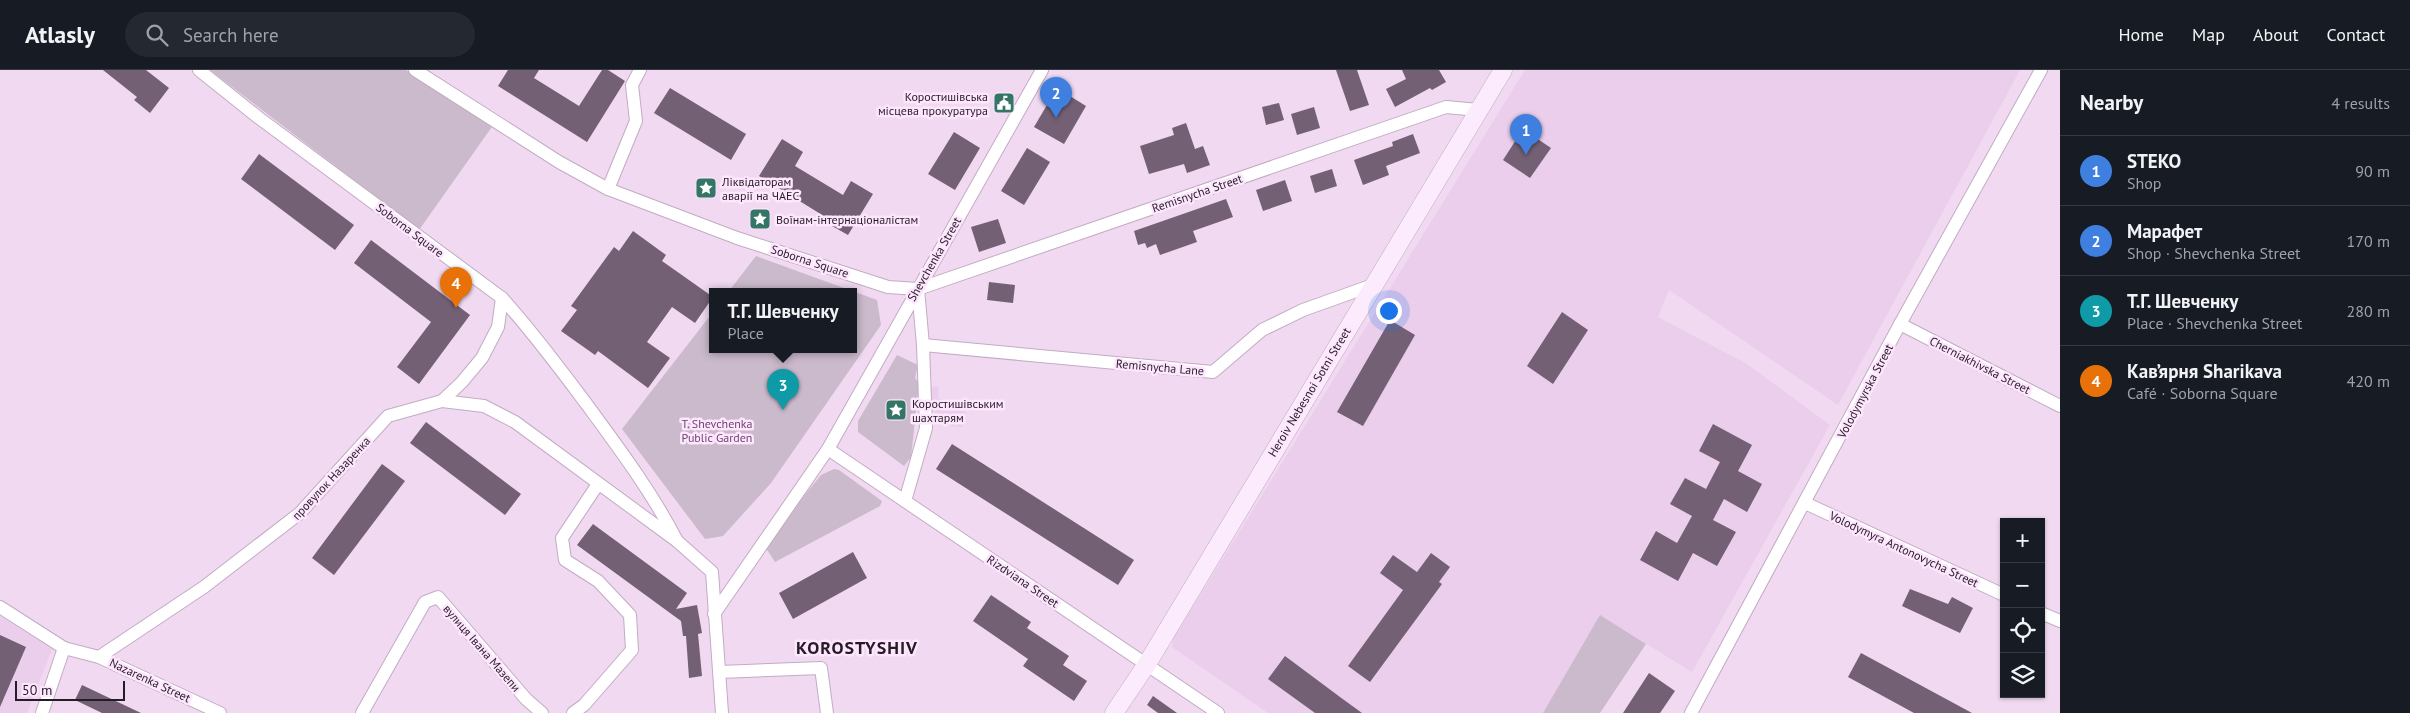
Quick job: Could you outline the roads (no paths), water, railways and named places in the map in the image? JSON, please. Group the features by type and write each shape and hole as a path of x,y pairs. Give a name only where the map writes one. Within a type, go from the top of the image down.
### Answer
{"street":[{"name":"Soborna Square","path":"199,70 259,118 502,298 530,329 602,425 658,504 677,541"},
{"name":"Soborna Square","path":"415,70 559,162 608,189 737,238 878,284 918,289"},
{"path":"608,189 636,121 632,85 640,70"},
{"name":"Shevchenka Street","path":"714,614 828,449 1042,70"},
{"name":"Heroiv Nebesnoi Sotni Street","path":"1114,713 1147,664 1503,70"},
{"name":"Volodymyrska Street","path":"1691,713 1900,324 2041,70"},
{"name":"Remisnycha Street","path":"918,289 1446,107 1478,110"},
{"name":"Remisnycha Lane","path":"923,345 1213,372 1262,330 1303,310 1373,285"},
{"path":"905,501 926,428 923,345 918,289"},
{"name":"провулок Назаренка","path":"99,657 204,587 300,513 388,416 442,401 462,382 482,358 498,327 502,298"},
{"name":"Cherniakhivska Street","path":"1900,324 2060,406"},
{"path":"442,401 484,406 514,422 677,541 712,572 722,713"},
{"name":"Rizdviana Street","path":"828,449 1218,713"},
{"path":"573,713 584,705 632,650 630,615 598,581 566,560 562,538 598,484"},
{"name":"Volodymyra Antonovycha Street","path":"1805,503 2000,593"},
{"name":"вулиця Івана Мазепи","path":"362,713 425,602 438,597 526,699 542,713"},
{"name":"Nazarenka Street","path":"0,608 64,648 99,657 220,713"},
{"path":"2045,615 2060,621"},
{"path":"42,713 64,648"},
{"path":"720,672 821,668 827,713"}],"place":[{"name":"Коростишівська місцева прокуратура","path":"1004,103"},
{"name":"Марафет","path":"1056,118"},
{"name":"STEKO","path":"1526,155"},
{"name":"Ліквідаторам аварії на ЧАЕС","path":"706,188"},
{"name":"Воїнам-інтернаціоналістам","path":"760,219"},
{"name":"Кав’ярня Sharikava","path":"456,308"},
{"name":"Т.Г. Шевченку","path":"783,410"},
{"name":"Коростишівським шахтарям","path":"896,410"}],"district":[{"name":"KOROSTYSHIV","path":"857,647"}],"park label":[{"name":"T. Shevchenka Public Garden","path":"717,430"}]}
